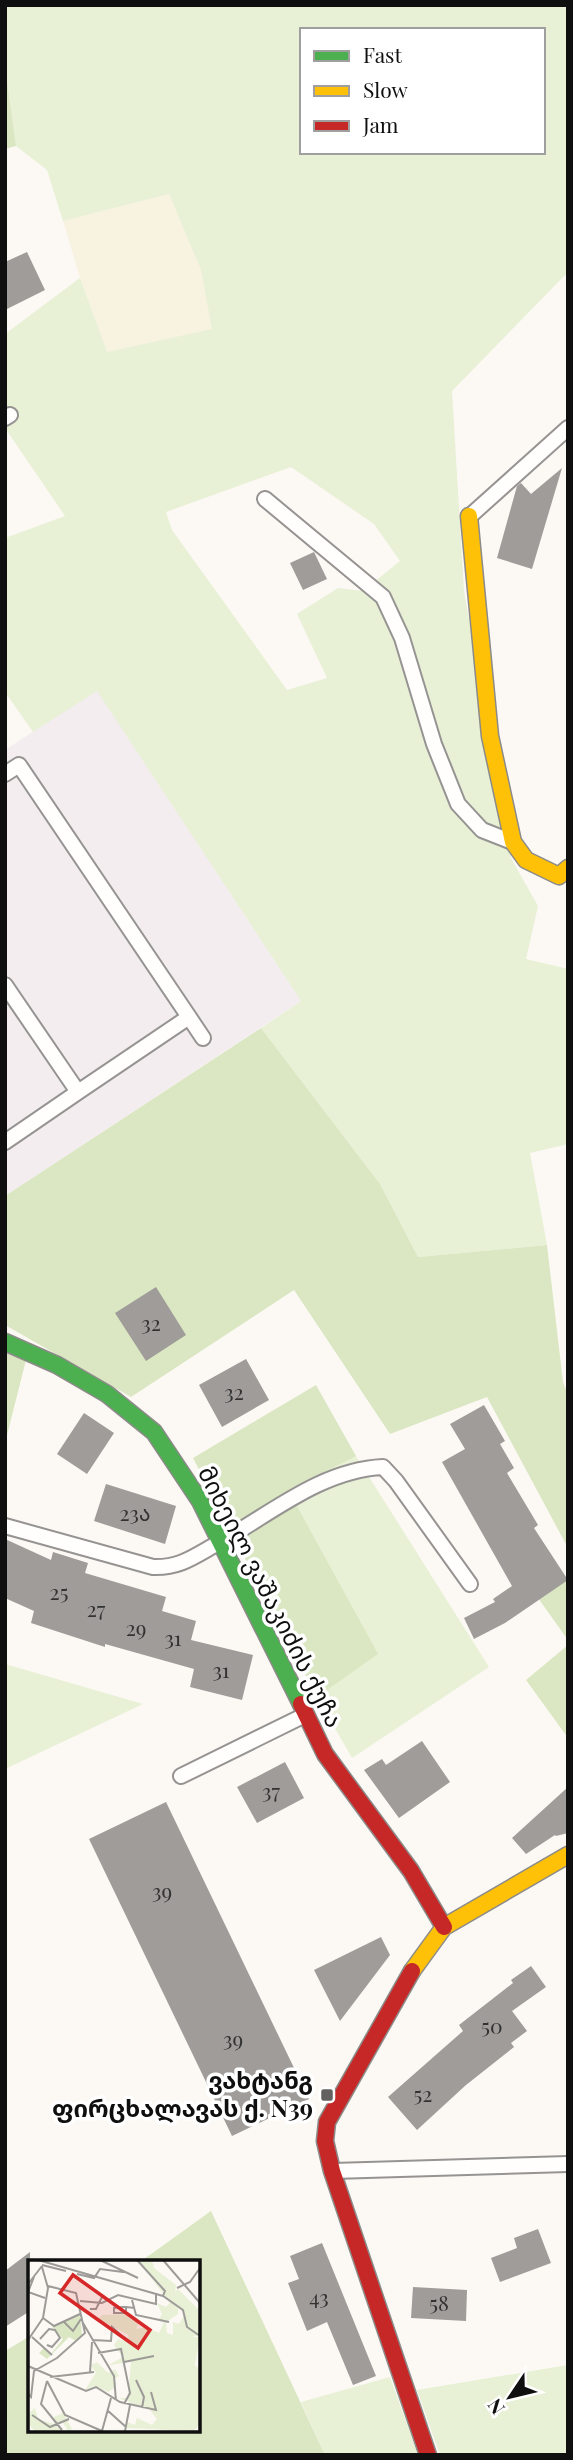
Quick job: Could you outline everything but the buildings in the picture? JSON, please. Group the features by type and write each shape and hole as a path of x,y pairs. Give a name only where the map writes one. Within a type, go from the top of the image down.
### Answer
{"street":[{"path":"469,516 490,736 513,842 526,860 559,876 568,869"},
{"name":"მიხეილ ვაშაკიძის ქუჩა","path":"5,1342 57,1364 107,1394 154,1432 200,1501 325,1754 411,1871 444,1927"},
{"path":"428,2455 332,2171 325,2141 327,2122 418,1959 444,1927 568,1855"}],"lane":[{"path":"469,516 568,428"},
{"path":"265,499 383,597 402,638 434,744 458,804 482,830 513,842"},
{"path":"5,774 19,765 203,1038"},
{"path":"5,985 78,1092"},
{"path":"5,1142 189,1017"},
{"path":"5,1526 153,1567 170,1567 221,1542 317,1484 369,1468 383,1467 470,1584"},
{"path":"181,1776 306,1714"},
{"path":"332,2171 568,2164"}],"shaded area":[{"path":"169,194 201,270 213,329 107,352 63,221"},
{"path":"97,690 301,1001 5,1196 5,750"}],"green space":[{"path":"5,5 568,5 568,272 452,391 464,591 511,858 538,906 526,959 568,969 568,1144 530,1153 547,1245 418,1257 380,1184 261,1028 301,1001 97,691 33,732 5,692 5,538 65,516 5,428 5,334 80,278 107,352 212,329 201,270 169,194 63,221 47,170 16,146 5,66","holes":["291,467 374,524 400,561 363,591 338,588 297,614 327,678 287,690 172,530 166,512"]},
{"path":"5,66 16,146 5,149"},
{"path":"261,1028 380,1184 418,1257 547,1245 563,1382 568,1395 568,1548 487,1397 390,1434 294,1290 131,1397 5,1325 5,1196"},
{"path":"5,1352 26,1360 5,1443"},
{"path":"316,1385 356,1456 288,1490 378,1654 317,1697 193,1458"},
{"path":"352,1450 489,1667 352,1758 317,1697 288,1489"},
{"path":"568,1577 568,1640 538,1598"},
{"path":"568,1645 568,1738 526,1680"},
{"path":"5,1664 143,1704 5,1769"},
{"path":"211,2211 325,2455 5,2455 5,2351 28,2337 28,2432 200,2432 200,2260 143,2260"},
{"path":"568,2365 568,2455 440,2455 417,2390"},
{"path":"390,2377 418,2455 325,2455 301,2402"}],"traffic: fast":[{"path":"5,1342 57,1365 107,1394 154,1432 200,1501 301,1704"}],"traffic: slow":[{"path":"469,516 490,736 513,842 526,860 559,876 568,868"},
{"path":"412,1971 444,1927 568,1855"}],"traffic: jam":[{"path":"301,1704 325,1754 411,1871 444,1927"},
{"path":"412,1971 327,2122 325,2141 332,2171 428,2455"}],"place":[{"name":"ვახტანგ ფირცხალავას ქ. N39","path":"327,2095"}]}
